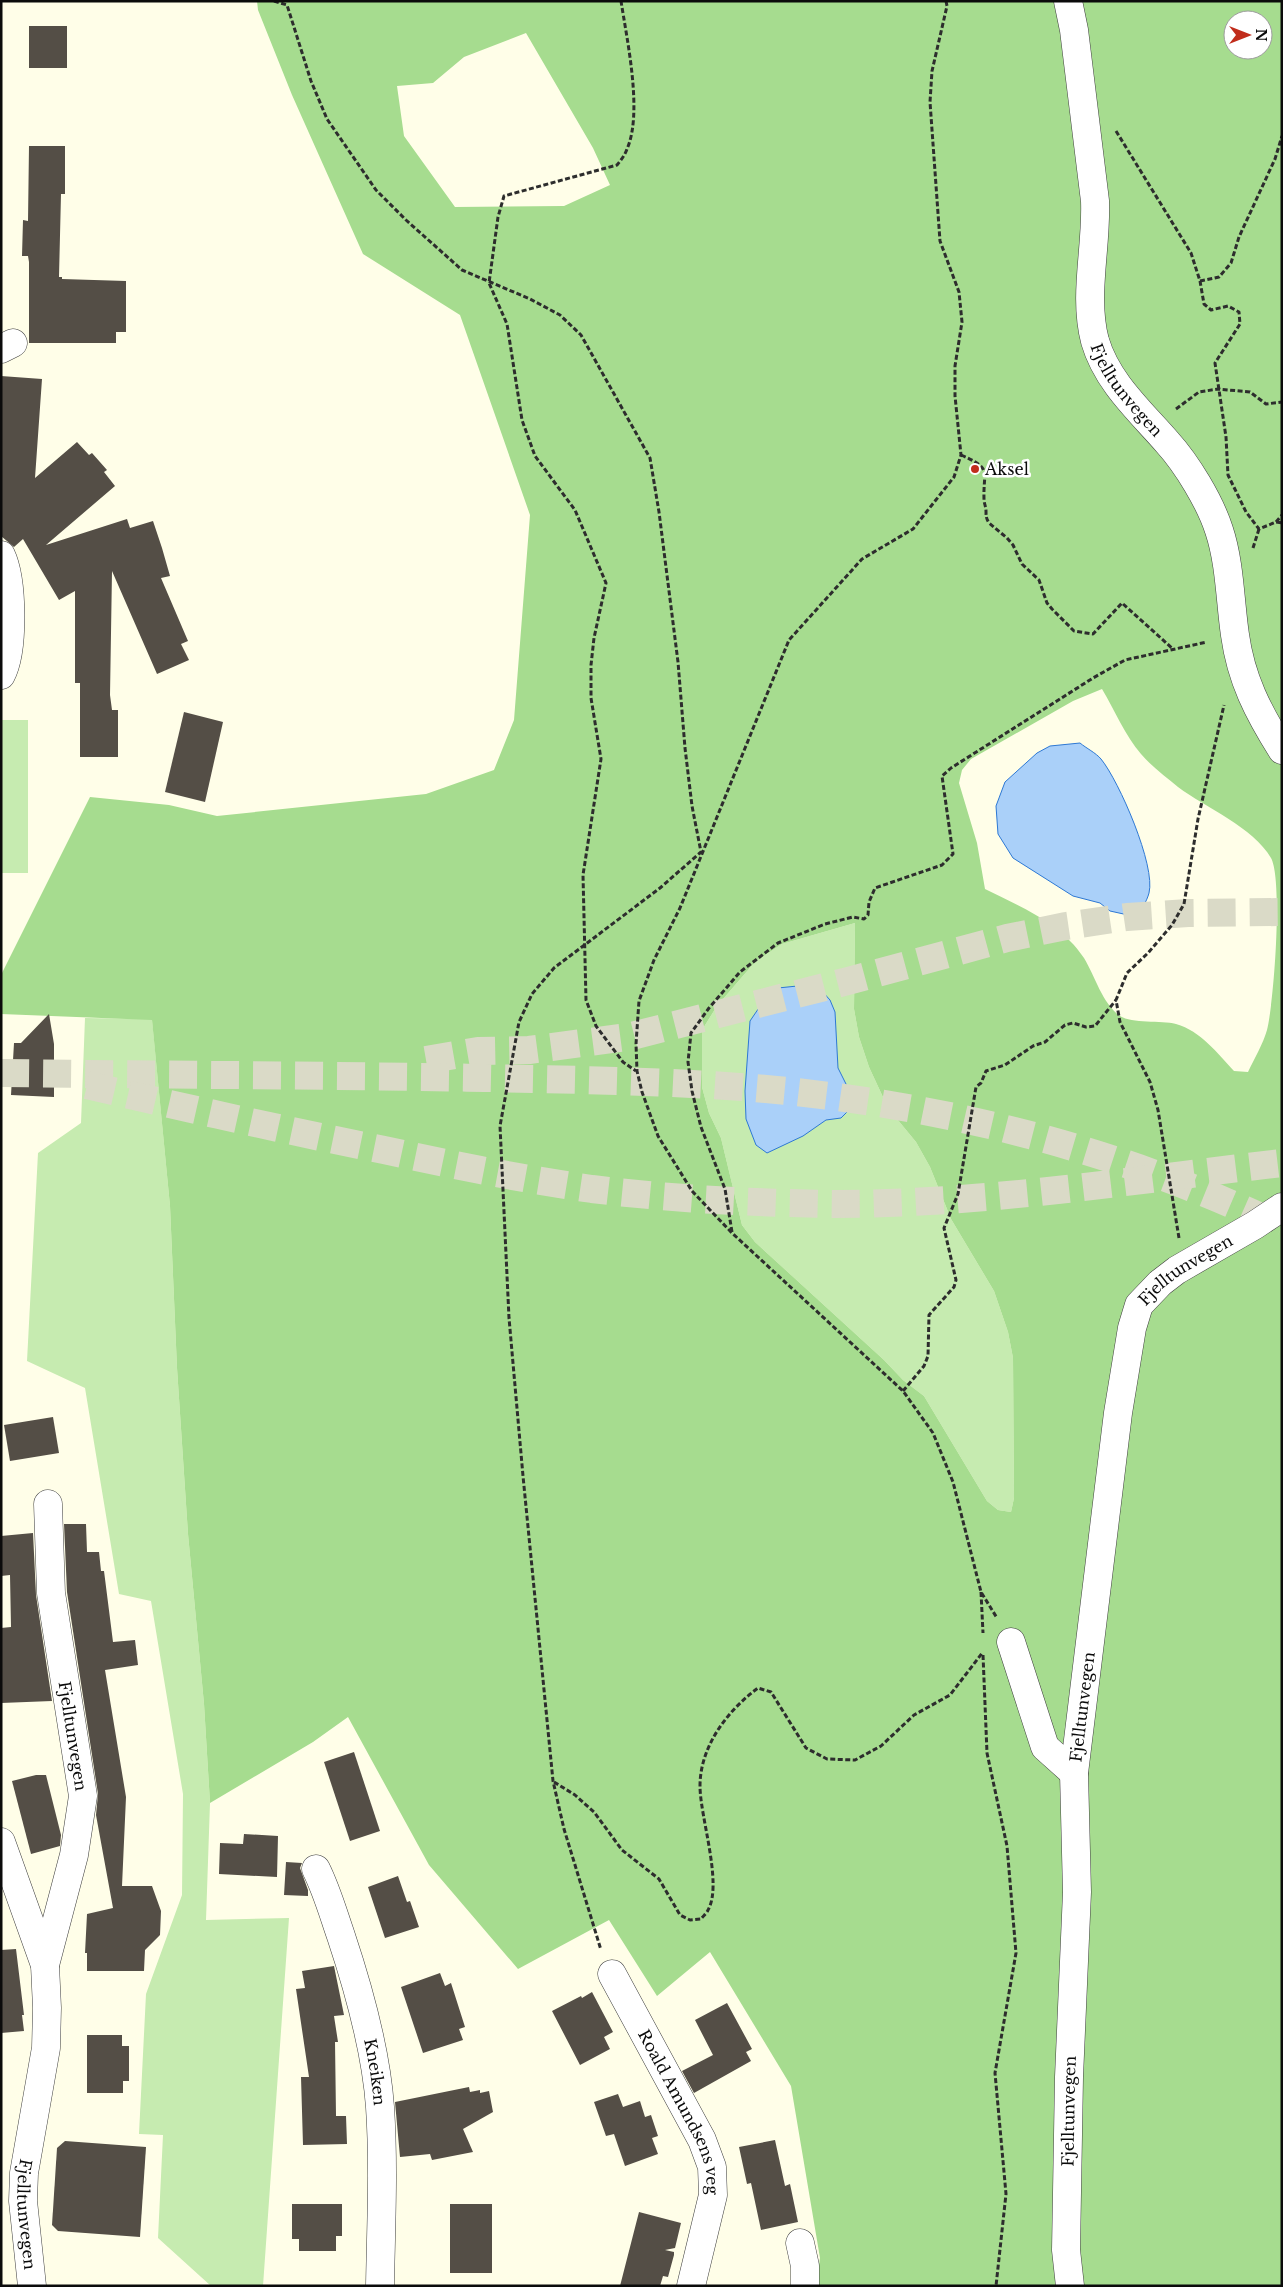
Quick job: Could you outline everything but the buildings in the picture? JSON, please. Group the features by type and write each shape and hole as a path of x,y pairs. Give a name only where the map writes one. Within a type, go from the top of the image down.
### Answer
{"street":[{"name":"Fjelltunvegen","path":"1068,1 1074,30 1082,107 1096,201 1090,306 1092,328 1102,360 1113,380 1169,444 1213,514 1220,531 1225,558 1235,637 1241,667 1253,701 1282,750"},
{"path":"1,555 7,574 10,624 8,655 1,675"},
{"name":"Fjelltunvegen","path":"1070,2286 1066,2241 1069,2077 1077,1892 1074,1773 1118,1413 1132,1328 1139,1305 1160,1282 1282,1207"},
{"name":"Fjelltunvegen","path":"45,1965 74,1855 83,1796 51,1593 48,1504"},
{"path":"1011,1642 1045,1747 1074,1773"},
{"name":"Fjelltunvegen","path":"1,1842 45,1965 48,2008 46,2048 24,2173 23,2201 32,2286"},
{"name":"Kneiken","path":"316,1869 327,1891 353,1970 373,2059 380,2106 382,2162 380,2286"},
{"name":"Roald Amundsens veg","path":"612,1974 702,2140 712,2167 713,2195 690,2286"},
{"path":"800,2243 805,2266 805,2286"}],"path":[{"path":"274,1 287,5 311,81 327,119 376,190 406,220 462,270 530,299 560,315 581,335 650,458 677,652 692,806 701,852"},
{"path":"622,1 632,76 634,125 628,148 617,166 504,196 498,217 489,283 507,324 522,420 535,456 574,510 606,583 591,666 591,698 601,758 583,875 586,1000 596,1026 622,1062 637,1071"},
{"path":"946,1 947,6 932,71 930,102 940,241 959,292 962,322 955,366 955,396 961,454 954,476 913,529 862,560 789,640 701,852 680,908 654,960 639,1001 636,1044 637,1071 642,1092 658,1136 692,1191 732,1233 903,1391 933,1433 953,1482 981,1592 983,1634"},
{"path":"1115,129 1190,253 1200,281 1204,304 1211,310 1228,306 1239,312 1240,324 1215,364 1226,437 1228,475 1246,512 1259,529 1276,522 1282,515"},
{"path":"1200,281 1218,277 1231,263 1240,237 1275,159 1282,136"},
{"path":"1152,426 1199,392 1218,388 1250,392 1266,404 1282,402"},
{"path":"961,454 978,462 983,467 987,480 984,498 986,519 1013,545 1022,564 1039,580 1047,603 1074,631 1093,634 1122,604 1173,649"},
{"path":"1276,522 1282,524"},
{"path":"732,1233 725,1190 701,1127 688,1062 692,1033 709,1008 740,972 778,943 826,924 853,917 864,919 868,915 869,902 875,888 942,865 953,854 942,776 951,768 1106,670 1125,660 1235,637"},
{"path":"903,1391 924,1366 930,1344 929,1315 954,1287 956,1280 944,1228 958,1194 976,1087 981,1083 986,1071 1005,1065 1033,1046 1045,1042 1064,1025 1073,1023 1086,1027 1096,1026 1116,1000 1127,973 1148,953 1172,925 1184,904 1198,819 1227,692 1241,667"},
{"path":"612,1974 600,1948 572,1856 553,1781 509,1318 500,1126 519,1022 532,994 554,968 584,943 660,888 701,852"},
{"path":"1116,1000 1120,1022 1150,1082 1158,1110 1184,1266"},
{"path":"981,1592 1011,1642"},
{"path":"983,1643 987,1753 1007,1846 1016,1953 995,2073 1006,2194 996,2286"},
{"path":"553,1781 576,1795 594,1812 622,1850 659,1879 680,1915 690,1920 701,1919 709,1910 713,1894 711,1864 700,1785 704,1759 721,1723 750,1694 758,1688 771,1692 806,1748 827,1759 855,1760 881,1746 914,1715 950,1694 983,1652"}],"green space":[{"path":"257,1 1282,1 1282,2286 816,2286 820,2258 791,2086 710,1952 657,1996 609,1920 518,1969 429,1865 348,1717 313,1742 210,1803 204,1704 188,1534 177,1368 170,1206 152,1020 1,1014 1,975 90,797 169,805 217,816 426,794 494,770 514,720 530,515 460,315 363,254 292,95 258,10","holes":["526,33 593,148 610,185 564,206 455,207 404,136 397,86 433,83 464,57","1102,689 1130,739 1149,763 1189,795 1241,827 1263,847 1271,858 1275,871 1277,915 1275,969 1267,1030 1248,1072 1234,1071 1208,1043 1185,1027 1170,1023 1132,1020 1120,1016 1108,1004 1084,958 1064,935 1039,917 985,889 977,843 959,783 962,770 971,759 1073,701","855,923 854,1009 859,1037 869,1067 888,1108 916,1142 930,1167 951,1219 994,1291 1008,1332 1013,1358 1014,1498 1011,1512 998,1510 987,1501 924,1396 903,1380 884,1360 755,1242 742,1225 721,1138 709,1113 702,1087 702,1030 717,1006 755,962 782,944"]},
{"path":"1,720 28,720 28,873 1,873"},
{"path":"855,923 854,1009 859,1037 869,1067 888,1108 916,1142 930,1167 951,1219 994,1291 1008,1332 1013,1358 1014,1498 1011,1512 998,1510 987,1501 924,1396 903,1380 884,1360 755,1242 742,1225 721,1138 709,1113 702,1087 702,1030 717,1006 755,962 782,944"},
{"path":"85,1018 152,1019 170,1206 177,1368 188,1534 204,1704 210,1803 206,1920 289,1918 263,2286 211,2286 158,2238 163,2135 139,2134 146,1994 182,1895 183,1794 151,1601 119,1594 85,1388 27,1361 38,1153 81,1123"}],"water":[{"path":"1080,743 1099,757 1109,770 1126,804 1142,845 1150,880 1149,893 1137,917 1110,911 1100,903 1073,896 1013,858 998,834 996,806 1005,782 1037,753 1050,746"},
{"path":"807,985 821,990 830,1000 835,1012 838,1068 852,1096 850,1109 841,1118 826,1120 803,1136 767,1153 756,1145 746,1119 745,1091 750,1021 767,996 778,988"}],"tunnel":[{"path":"426,1060 478,1051 529,1050 628,1037 1007,938 1066,926 1127,917 1188,913 1282,912"},
{"path":"1,1073 591,1080 731,1086 833,1096 965,1119 1030,1135 1158,1175 1282,1227"},
{"path":"87,1085 272,1127 514,1176 592,1189 714,1200 835,1204 947,1200 1058,1190 1282,1163"}],"place":[{"name":"Aksel","path":"975,469"}]}
